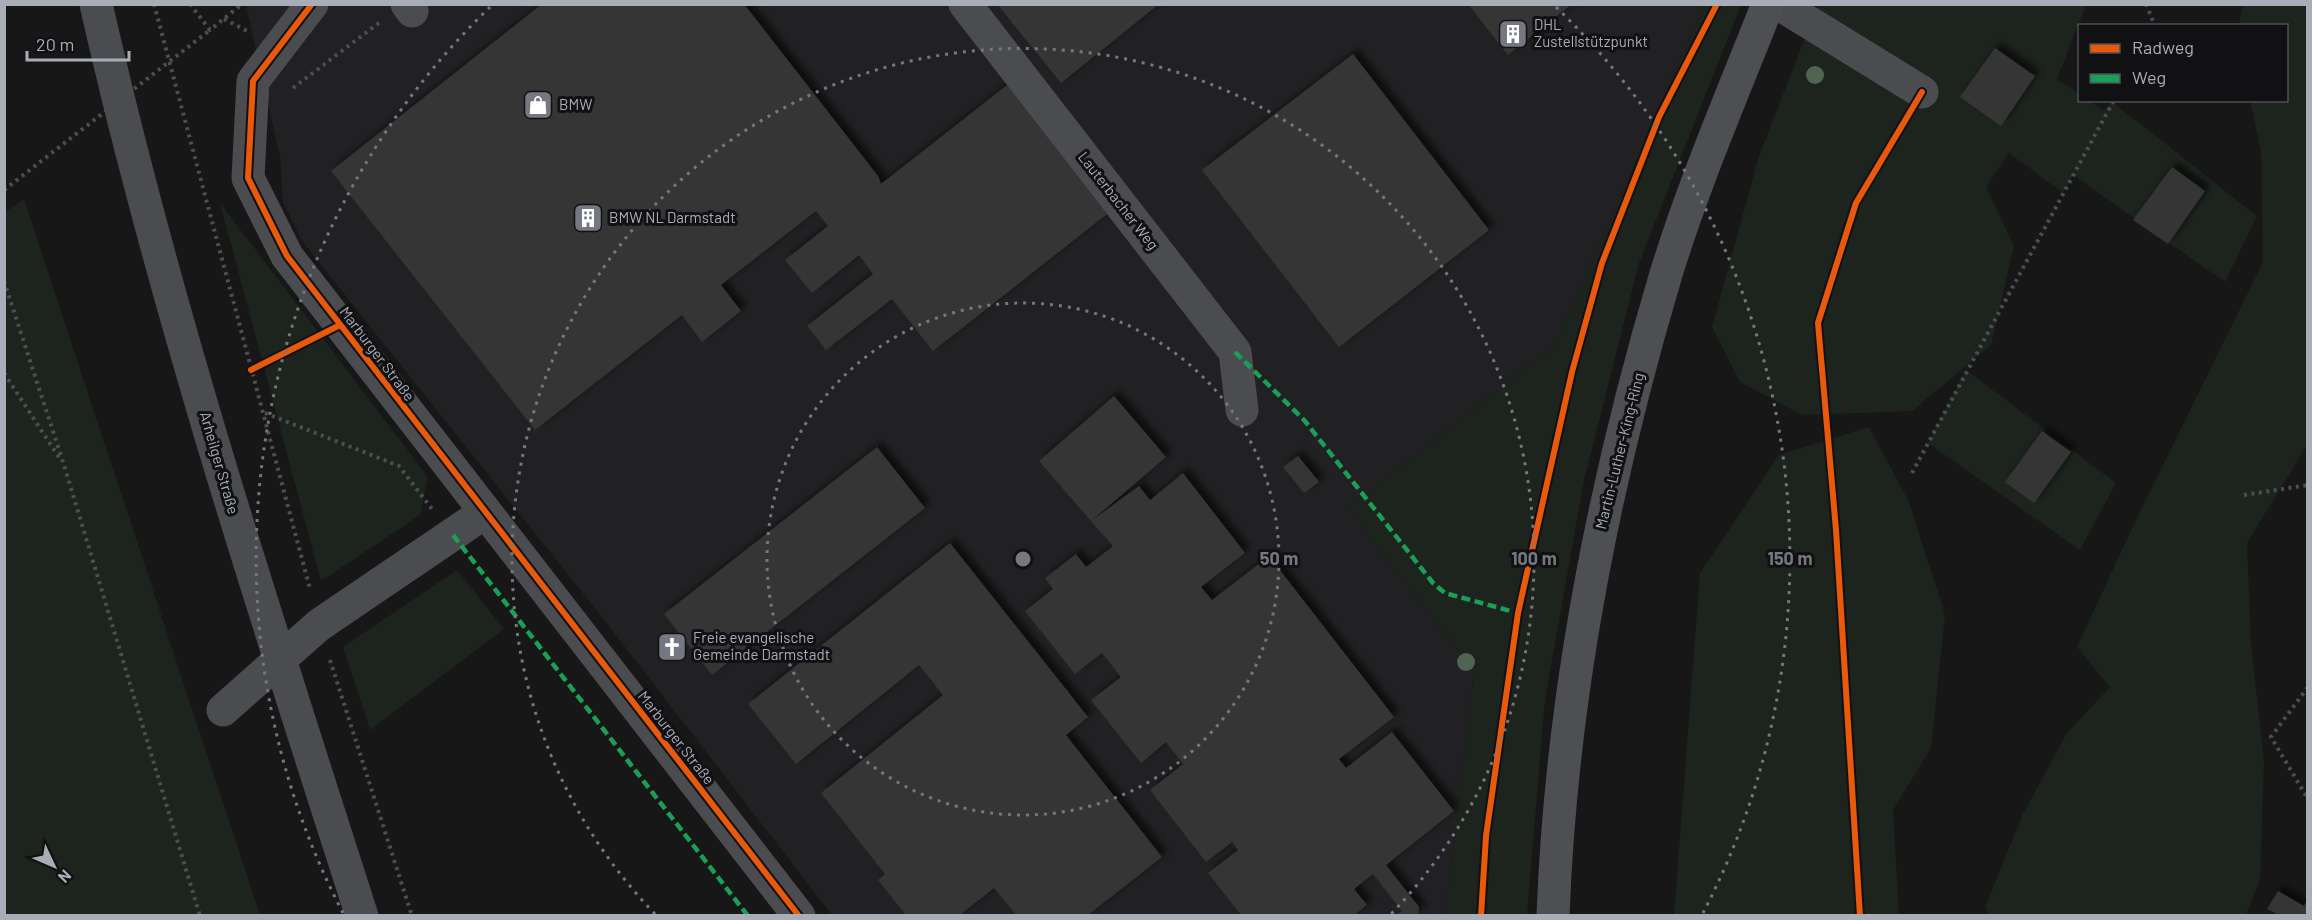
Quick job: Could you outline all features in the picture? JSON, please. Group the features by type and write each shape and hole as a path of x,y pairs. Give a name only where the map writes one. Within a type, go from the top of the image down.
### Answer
{"main road":[{"name":"Martin-Luther-King-Ring","path":"1553,915 1555,859 1571,697 1599,536 1629,408 1667,272 1717,134 1768,4"}],"street":[{"name":"Arheilger Straße","path":"96,4 129,146 221,472 362,915"},
{"name":"Marburger Straße","path":"312,4 254,81 248,178 287,256 484,513 799,915"},
{"name":"Lauterbacher Weg","path":"965,4 1235,352 1242,410"},
{"path":"1779,4 1922,92"},
{"path":"223,710 319,625 484,513"}],"path":[{"path":"154,4 248,358 265,413 319,625 412,915"},
{"path":"190,4 210,30"},
{"path":"4,190 242,4"},
{"path":"2146,4 2154,24"},
{"path":"251,119 401,11"},
{"path":"1912,473 2113,102"},
{"path":"4,281 64,465 201,915"},
{"path":"4,373 64,465"},
{"path":"265,413 399,466 453,535"},
{"path":"2244,495 2307,485"},
{"path":"2307,687 2271,737 2307,799"}],"shaded area":[{"path":"246,5 1704,5 1556,345 1349,508 1474,672 1445,915 832,915 612,630 302,241 283,202 280,157"},
{"path":"1704,5 1741,5 1639,263 1584,480 1545,700 1527,915 1445,915 1474,672 1348,508 1556,345"},
{"path":"1818,5 2086,5 2057,79 2078,93 2078,102 2091,102 2105,111 2112,102 2257,216 2225,282 2073,175 2063,193 2009,153 1986,187 2014,246 1991,345 1912,411 1802,415 1740,382 1712,327 1759,156"},
{"path":"2243,5 2308,5 2307,445 2247,543 2251,645 2264,762 2260,879 2246,915 1989,915 1985,907 2023,814 2067,733 2110,687 2077,647 2134,524 2263,262 2261,151 2250,102 2288,102 2288,24 2239,24"},
{"path":"24,199 260,915 5,915 4,213"},
{"path":"220,203 428,477 420,515 321,581"},
{"path":"1966,370 2116,483 2080,550 1928,443"},
{"path":"1869,427 1909,502 1945,615 1931,748 1893,810 1899,915 1674,915 1700,573 1779,455"},
{"path":"457,570 504,629 370,730 343,647"}],"building":[{"name":"BMW NL Darmstadt","path":"542,4 744,4 878,176 881,184 1007,85 1107,214 933,351 892,299 826,350 807,326 873,274 859,255 812,293 785,260 828,226 816,211 721,285 741,311 702,342 682,315 535,430 331,171"},
{"path":"997,4 1159,4 1061,83"},
{"name":"DHL Zustellstützpunkt","path":"1468,4 1572,4 1508,55"},
{"path":"1995,48 2035,76 2001,126 1960,97"},
{"path":"1353,54 1489,230 1339,347 1202,170"},
{"path":"2172,167 2205,191 2168,244 2133,220"},
{"path":"1114,396 1166,457 1091,521 1039,461"},
{"path":"2042,431 2071,452 2034,503 2005,482"},
{"path":"877,447 925,508 712,675 664,614"},
{"path":"1298,456 1319,482 1304,493 1283,467"},
{"path":"1183,473 1245,553 1201,587 1212,600 1269,556 1394,717 1339,759 1346,768 1392,732 1454,811 1386,865 1419,907 1418,915 1396,915 1402,911 1373,874 1354,889 1367,905 1354,915 1241,915 1208,873 1238,850 1232,842 1206,862 1150,790 1183,764 1166,742 1141,763 1091,700 1121,677 1102,653 1075,674 1025,611 1053,589 1045,578 1076,554 1086,567 1113,546 1091,521 1139,486 1150,500"},
{"path":"950,543 1088,717 1066,735 1162,857 1088,915 1016,915 994,888 960,915 906,915 878,880 885,874 821,793 943,695 919,665 796,764 748,704"},
{"path":"2278,891 2304,906 2307,900 2307,915 2279,915 2267,909"}],"marked path":[{"path":"1235,352 1304,420 1433,583 1445,593 1518,613"},
{"path":"453,535 748,916"}],"cycle path":[{"path":"312,4 253,81 248,178 287,256 799,916"},
{"path":"1481,916 1486,836 1518,613 1572,372 1602,263 1659,117 1717,4"},
{"path":"1860,916 1836,530 1818,323 1856,203 1922,92"},
{"path":"251,370 340,325"}],"place":[{"name":"DHL Zustellstützpunkt","path":"1513,34"},
{"name":"BMW","path":"538,105"},
{"name":"BMW NL Darmstadt","path":"588,218"},
{"name":"Freie evangelische Gemeinde Darmstadt","path":"672,647"}]}
